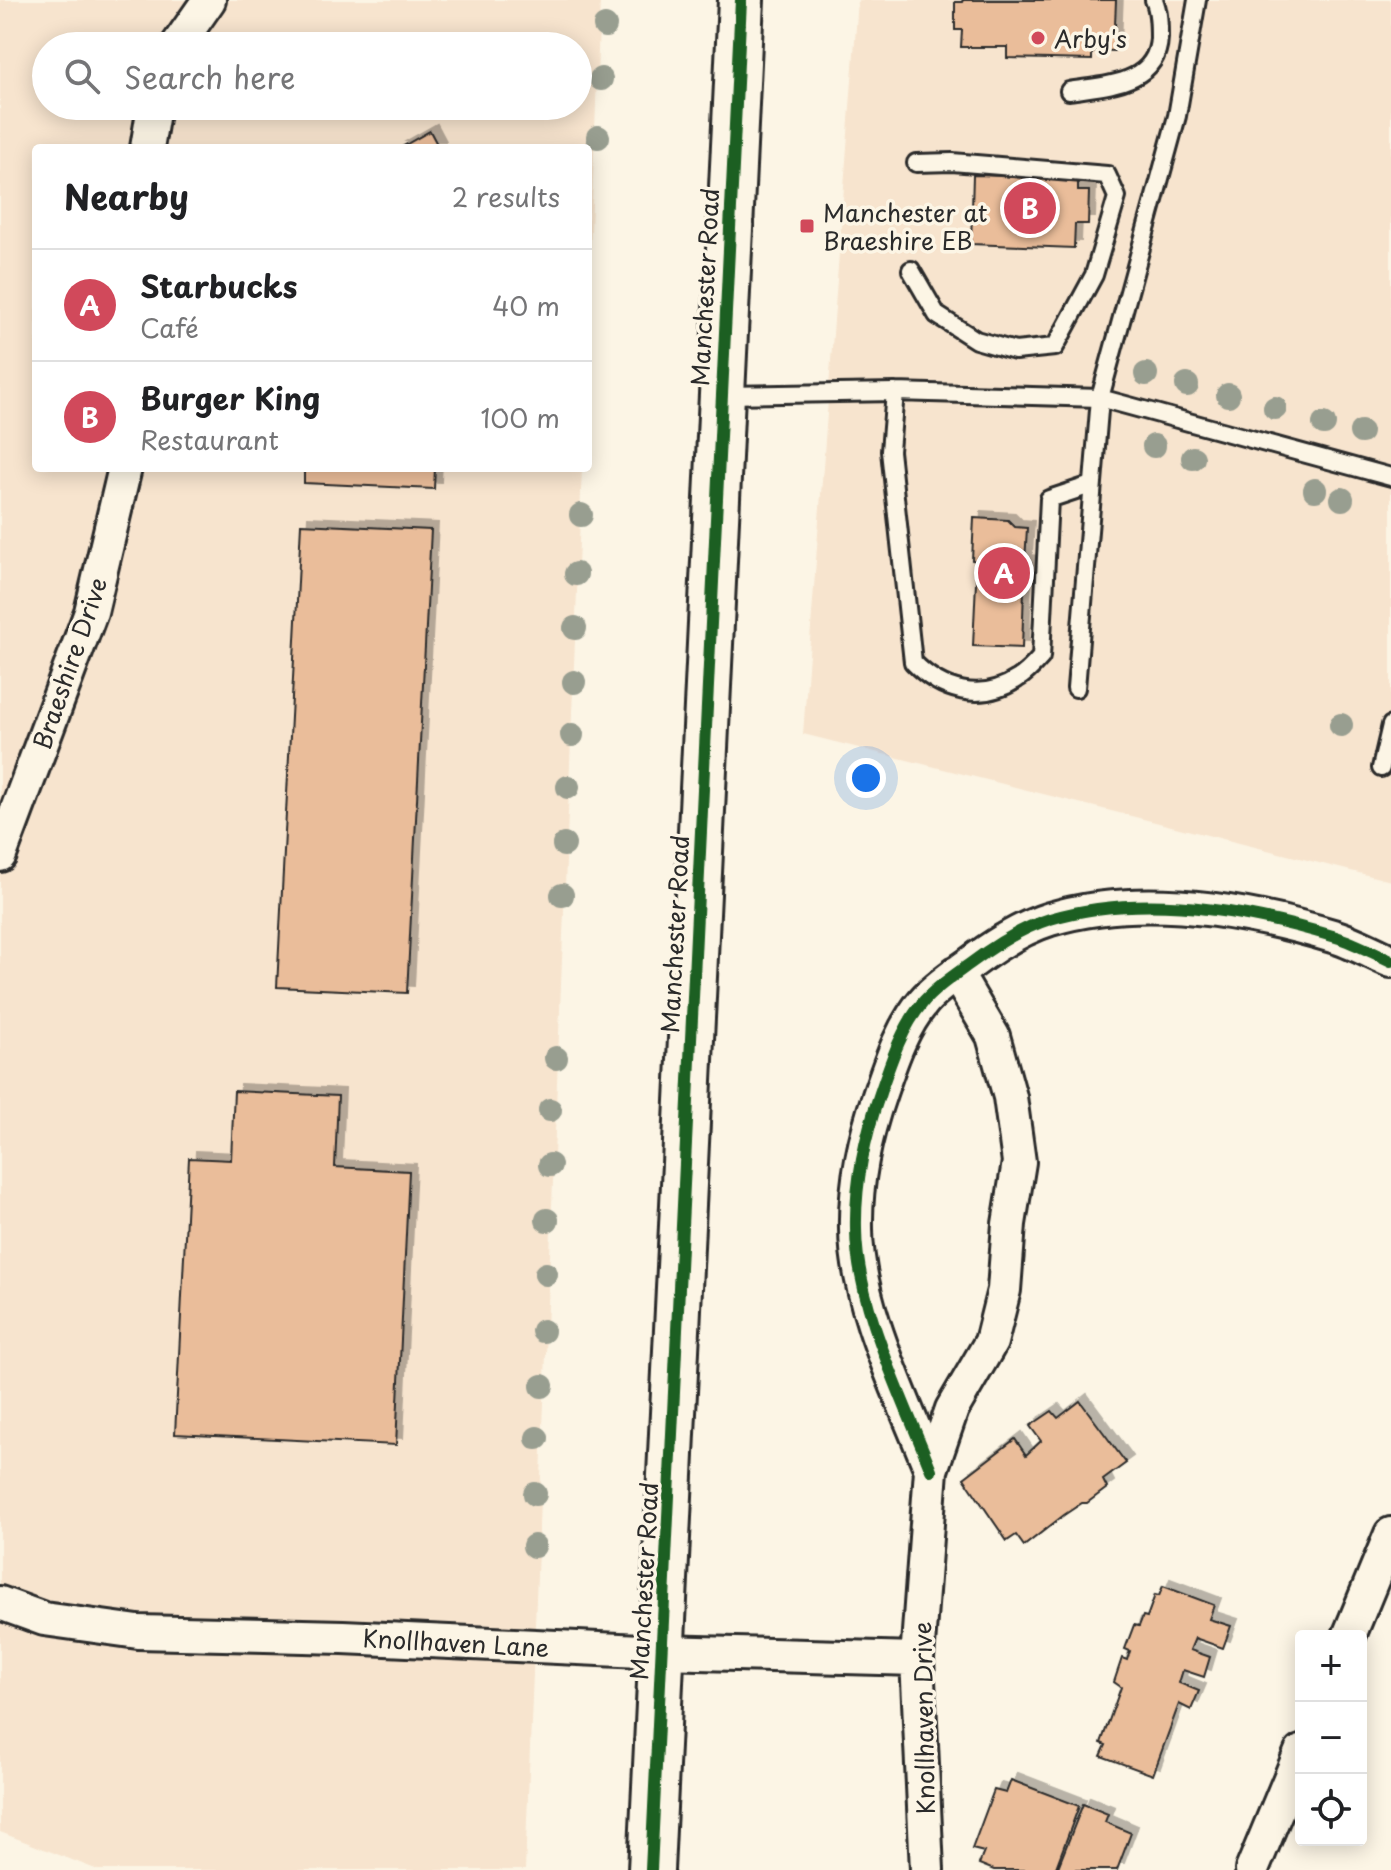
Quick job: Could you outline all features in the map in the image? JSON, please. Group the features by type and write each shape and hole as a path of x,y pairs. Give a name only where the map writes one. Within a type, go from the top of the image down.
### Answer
{"main road":[{"name":"Manchester Road","path":"651,1870 741,0"}],"street":[{"path":"187,32 209,0"},
{"path":"148,144 152,120"},
{"name":"Braeshire Drive","path":"0,855 91,612 124,472"},
{"name":"Knollhaven Drive","path":"931,1470 875,1328 861,1277 855,1230 859,1178 869,1123 902,1035 925,1000 956,973 1017,933 1050,919 1098,909 1168,904 1263,919 1338,938 1391,961"},
{"name":"Knollhaven Drive","path":"927,1870 917,1659 931,1470 952,1409 991,1342 1004,1290 1009,1224 1019,1162 1010,1097 993,1036 956,973"},
{"path":"1352,1630 1389,1547"},
{"name":"Knollhaven Lane","path":"0,1603 44,1619 138,1632 917,1659"},
{"path":"1252,1870 1295,1766"}],"lane":[{"path":"1069,91 1126,82 1151,63 1158,45 1159,26 1154,0"},
{"path":"1076,688 1100,398 1177,116 1197,0"},
{"path":"911,270 937,315 976,340 1015,351 1055,347 1094,275 1117,197 1107,175 952,162 916,163"},
{"path":"721,395 895,392 1100,398 1391,477"},
{"path":"895,392 890,451 913,662 940,685 960,691 1000,687 1017,679 1041,657 1049,499 1091,485"},
{"path":"1381,768 1391,725"}],"shaded area":[{"path":"0,0 600,0 592,206 592,144 32,144 32,472 582,472 525,1870 98,1870 0,1832"},
{"path":"858,0 1391,0 1391,881 803,734"}],"building":[{"name":"Arby's","path":"1116,0 1114,51 1092,50 1092,60 1007,58 1007,47 961,47 962,30 955,30 955,2"},
{"path":"430,131 437,144 407,144"},
{"path":"973,175 1078,178 1078,191 1089,191 1088,224 1075,224 1074,248 971,244"},
{"path":"304,472 435,472 434,489 304,483"},
{"path":"974,518 1008,520 1015,527 1027,528 1025,562 1031,563 1030,584 1024,589 1022,648 973,646 977,561 972,560"},
{"path":"301,524 431,530 407,993 277,987"},
{"path":"234,1091 338,1096 335,1167 409,1171 396,1445 175,1434 189,1158 231,1160"},
{"path":"1080,1401 1126,1463 1103,1480 1107,1488 1064,1515 1024,1546 1016,1535 1007,1541 964,1478 1015,1439 1026,1455 1041,1441 1030,1426 1052,1411 1058,1418"},
{"path":"1163,1586 1214,1605 1209,1619 1231,1626 1223,1648 1195,1638 1190,1650 1210,1657 1204,1677 1183,1670 1179,1683 1199,1691 1191,1710 1179,1704 1153,1775 1101,1756 1106,1745 1101,1743 1121,1687 1114,1682 1122,1658 1127,1660 1130,1651 1125,1649 1134,1625 1139,1626 1143,1616 1147,1617 1155,1595 1159,1596"},
{"path":"1011,1780 1079,1806 1055,1870 994,1870 979,1864 984,1852 972,1849 994,1790 1006,1793"},
{"path":"1083,1804 1108,1814 1105,1822 1131,1833 1117,1870 1057,1870"}],"cycle path":[{"path":"651,1870 741,0"},
{"path":"931,1470 872,1320 858,1258 856,1229 859,1177 875,1109 898,1045 924,1001 980,956 1029,927 1084,911 1120,907 1193,908 1266,919 1336,937 1391,961"}],"place":[{"name":"Arby's","path":"1038,38"},
{"name":"Burger King","path":"1030,208"},
{"name":"Manchester at Braeshire EB","path":"807,226"},
{"name":"Starbucks","path":"1004,573"}]}
